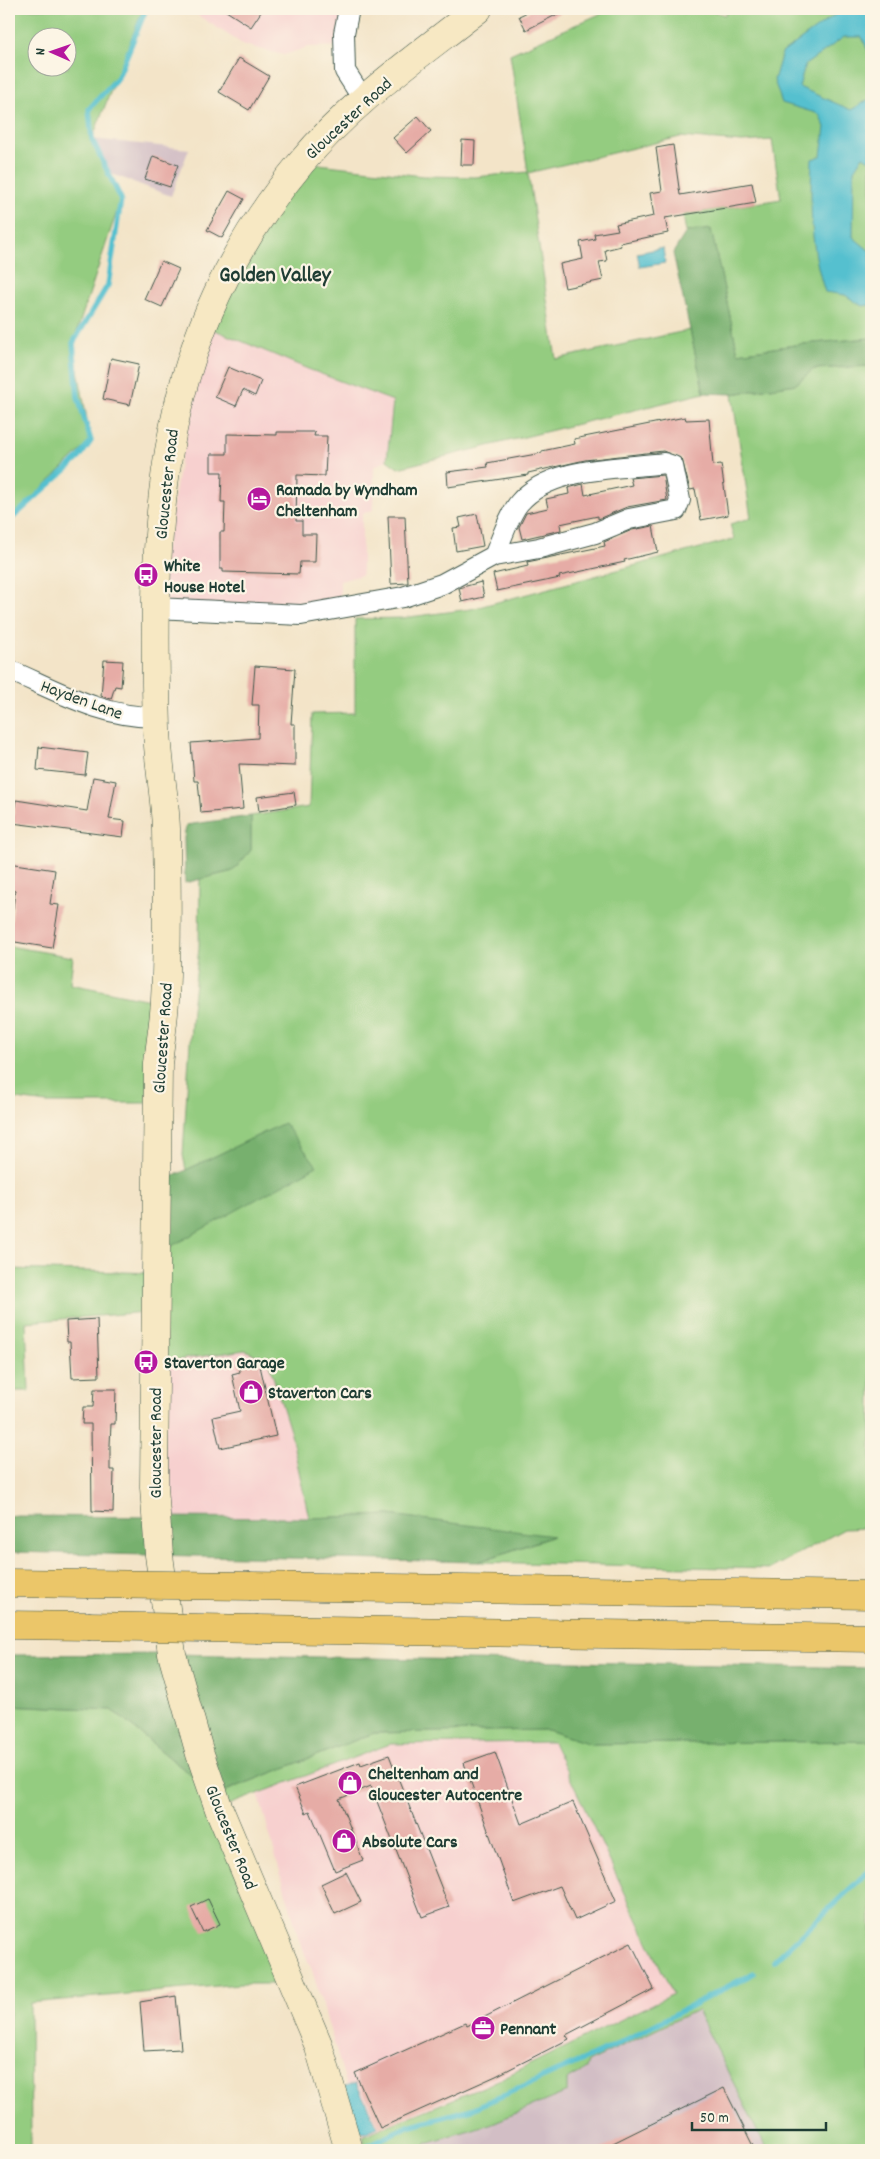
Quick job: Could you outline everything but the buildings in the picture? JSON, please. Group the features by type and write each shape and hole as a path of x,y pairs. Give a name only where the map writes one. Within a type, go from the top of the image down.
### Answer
{"highway":[{"path":"9,1583 871,1595"},
{"path":"9,1625 871,1638"}],"main road":[{"name":"Gloucester Road","path":"348,2150 318,2044 299,1994 244,1869 200,1754 172,1654 164,1604 154,1487 158,1074 165,1003 167,957 166,828 157,717 156,608 160,503 168,447 181,388 203,325 230,268 275,195 321,140 363,99 478,9"}],"street":[{"path":"349,9 344,33 345,71 363,99"},
{"path":"156,608 301,615 403,597 442,584 494,556 539,548 595,533 629,519 676,510 680,500 673,466 664,463 564,475 535,489 518,504 494,556"},
{"name":"Hayden Lane","path":"9,670 106,712 128,716 157,717"}],"shaded area":[{"path":"188,9 349,9 343,46 308,47 284,55 244,45"},
{"path":"92,139 189,149 171,196 109,173"},
{"path":"203,325 308,369 393,401 387,460 374,467 373,510 362,514 362,575 340,581 340,608 156,608"},
{"path":"245,1350 268,1360 291,1434 309,1518 156,1518 156,1363"},
{"path":"553,1742 673,1994 488,2085 362,2136 312,1970 300,1943 258,1793 390,1744"},
{"path":"698,2010 767,2150 419,2150 425,2149 426,2143 490,2124 567,2092 567,2080 586,2069 588,2062"}],"green space":[{"path":"9,9 143,9 92,139 121,199 73,343 91,441 9,520"},
{"path":"611,9 707,9 725,15 727,9 871,9 871,338 802,344 738,353 711,230 686,232 683,215 781,199 772,140 742,142 680,137 528,173 556,359 690,330 704,393 398,468 387,460 393,401 308,369 203,325 301,162 423,176 475,177 528,172 510,54"},
{"path":"711,229 738,353 802,344 871,338 871,366 814,369 796,384 732,394 704,393 673,253 686,232"},
{"path":"871,366 871,1528 844,1529 770,1569 478,1562 551,1537 390,1515 309,1518 291,1434 268,1360 245,1350 156,1363 157,1311 26,1322 29,1391 9,1391 9,1269 157,1273 157,1254 283,1124 186,1170 183,1155 192,1009 199,948 200,879 233,871 251,850 251,816 309,807 312,714 355,713 355,619 402,618 471,609 734,539 730,524 751,518 732,394 796,384 813,369"},
{"path":"251,816 251,850 233,871 185,883 184,838 186,825"},
{"path":"9,946 73,957 70,984 165,1003 157,1103 47,1103 9,1098"},
{"path":"284,1123 317,1166 157,1254 157,1184"},
{"path":"390,1515 553,1536 478,1562 9,1552 9,1516 309,1518"},
{"path":"172,1654 871,1668 871,1741 591,1744 547,1730 374,1733 215,1795 112,1710 9,1705 9,1655"},
{"path":"9,1705 112,1710 215,1795 374,1733 547,1730 591,1744 871,1741 871,2150 767,2150 697,2010 588,2062 586,2069 567,2080 567,2092 490,2124 426,2143 425,2149 366,2150 362,2136 488,2085 673,1994 553,1742 390,1744 220,1808 295,1984 239,1984 30,2003 31,2150 9,2150"}],"water":[{"path":"758,9 784,9 766,17"},
{"path":"843,9 871,9 871,58 862,37 844,37 805,65 799,87 851,110 871,98 871,161 863,156 854,170 853,237 871,252 871,305 862,306 845,295 825,292 816,259 811,210 812,159 821,156 825,127 819,114 782,103 774,80 782,53"},
{"path":"663,248 665,263 640,267 637,253"},
{"path":"356,2083 378,2127 364,2133 359,2132 343,2088"}],"waterway":[{"path":"9,521 79,458 91,441 78,397 73,343 108,285 121,199 92,139 89,109 118,77 146,9"},
{"path":"774,1961 871,1869"},
{"path":"365,2147 408,2126 472,2109 612,2047 754,1973"}],"place":[{"name":"Ramada by Wyndham Cheltenham","path":"259,499"},
{"name":"White House Hotel","path":"146,575"},
{"name":"Staverton Garage","path":"146,1362"},
{"name":"Staverton Cars","path":"251,1392"},
{"name":"Cheltenham and Gloucester Autocentre","path":"350,1783"},
{"name":"Absolute Cars","path":"344,1841"},
{"name":"Pennant","path":"483,2028"}],"district":[{"name":"Golden Valley","path":"275,273"}]}
